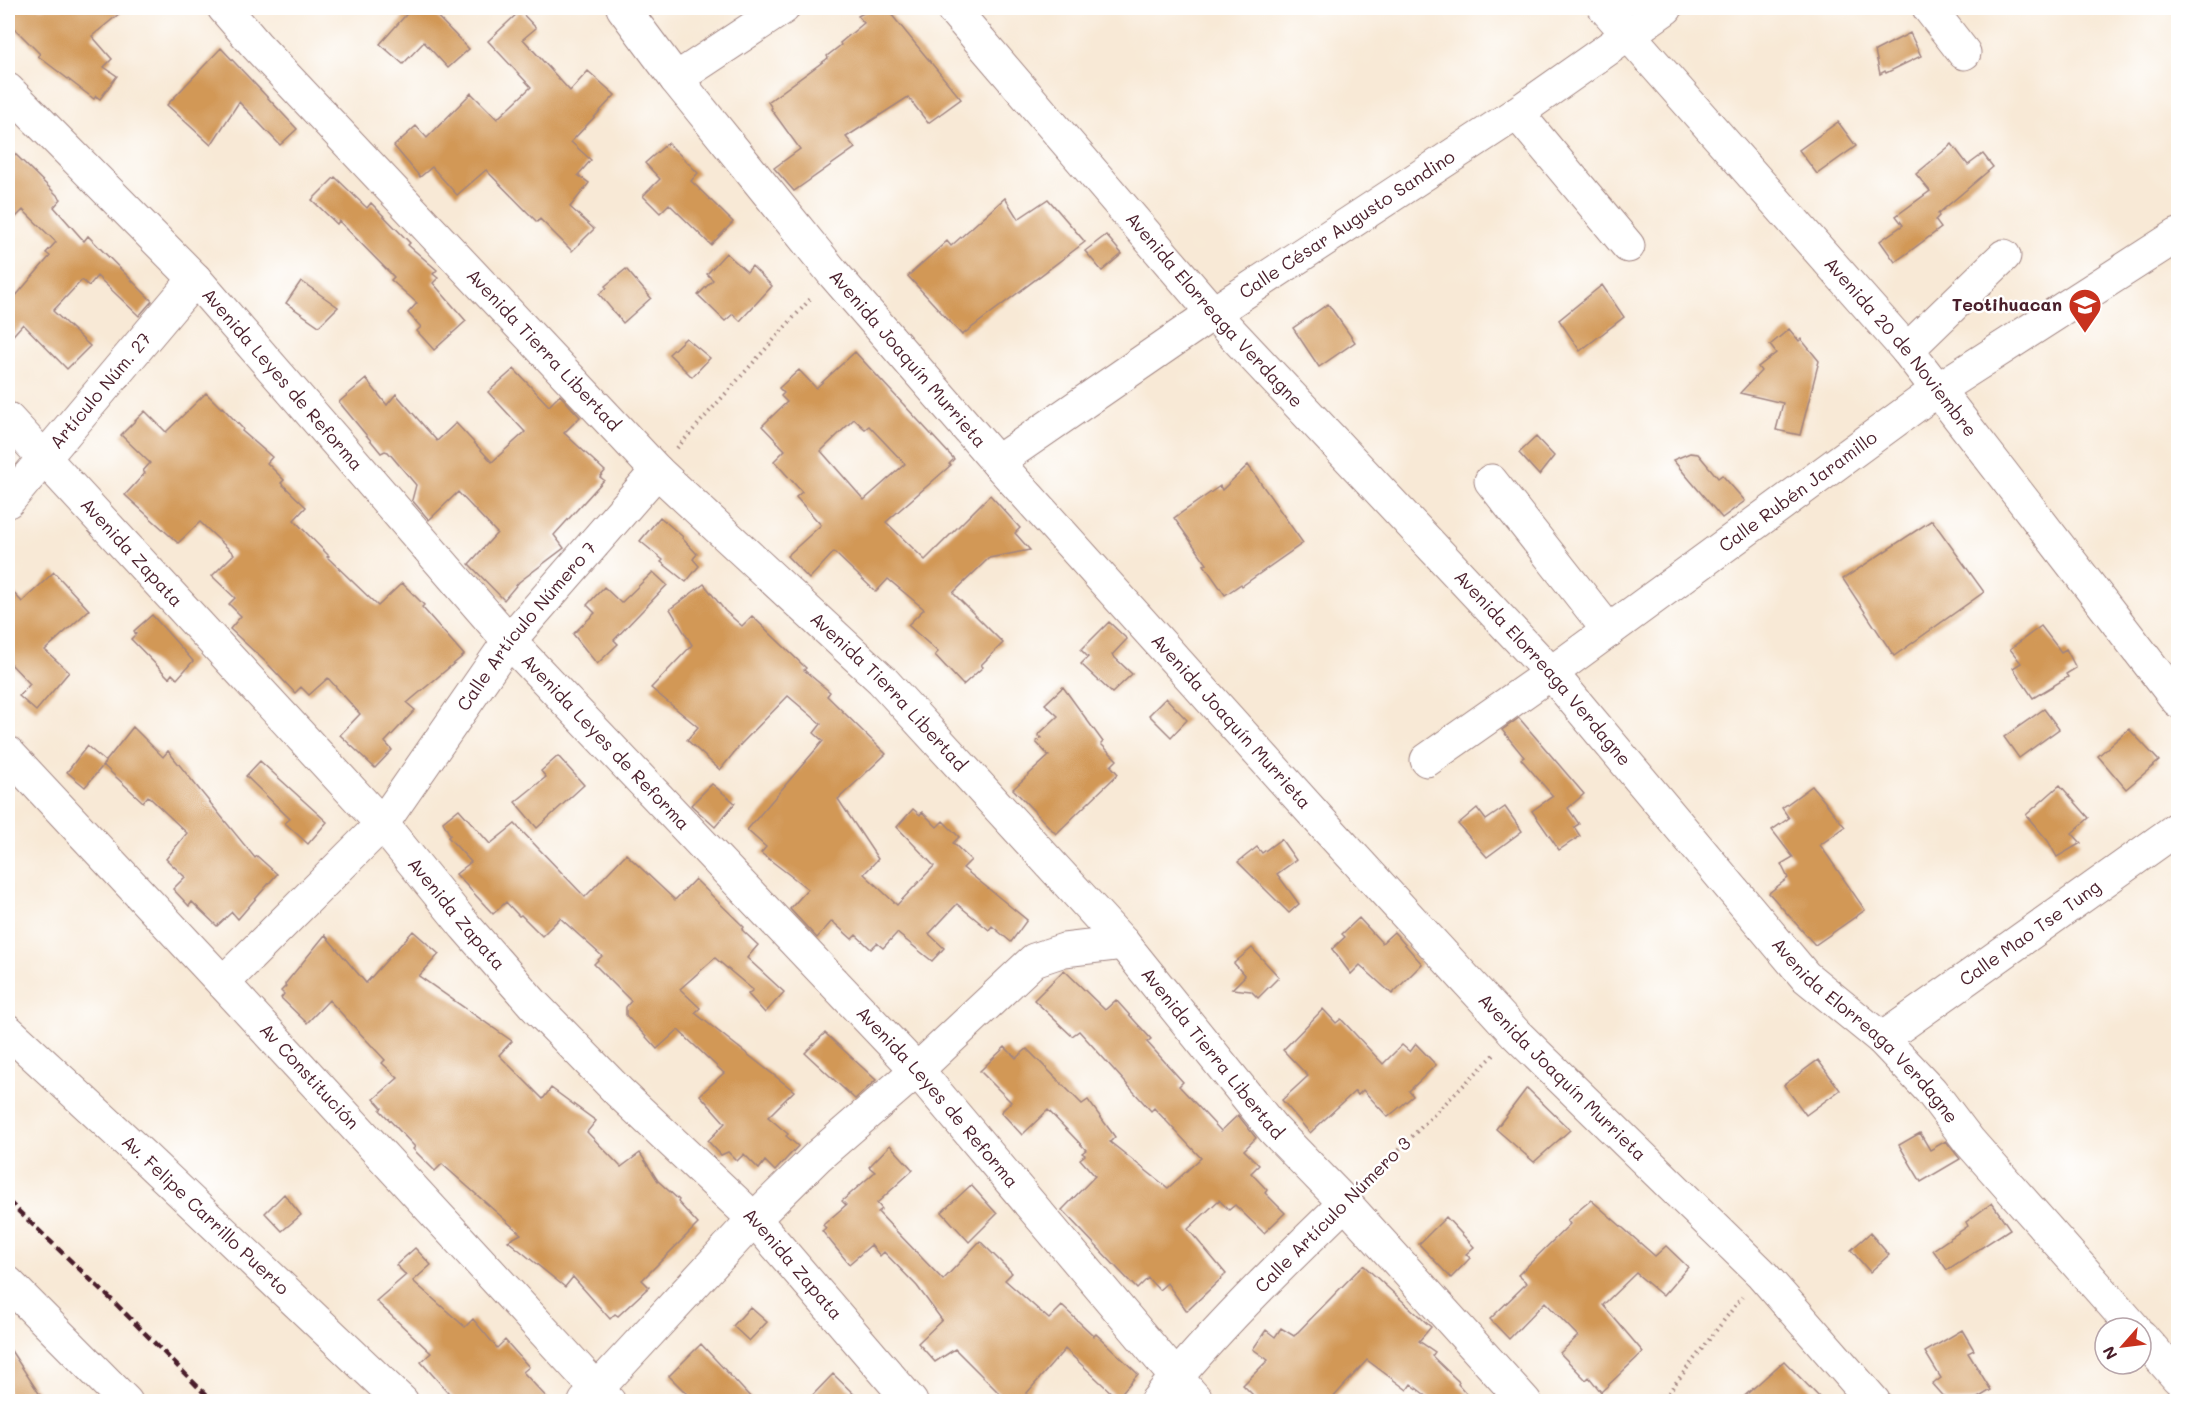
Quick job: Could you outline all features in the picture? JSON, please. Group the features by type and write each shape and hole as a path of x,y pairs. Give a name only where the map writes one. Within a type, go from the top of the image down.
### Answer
{"street":[{"name":"Avenida Tierra Libertad","path":"224,8 264,54 657,471 882,680 1123,943 1273,1129 1345,1203 1525,1401"},
{"name":"Avenida Joaquín Murrieta","path":"622,8 676,79 833,273 997,462 1516,1034 1761,1273 1874,1401"},
{"path":"676,79 783,8"},
{"name":"Avenida Elorreaga Verdagne","path":"952,8 1213,313 1551,673 1805,976 1882,1039 1931,1091 1969,1141 2125,1316"},
{"name":"Avenida 20 de Noviembre","path":"1605,8 1907,350 2178,701"},
{"name":"Calle César Augusto Sandino","path":"997,462 1213,313 1517,113 1666,8"},
{"path":"1929,8 1964,52"},
{"name":"Avenida Leyes de Reforma","path":"8,90 195,279 509,641 916,1070 1166,1389 1198,1401"},
{"path":"1517,113 1628,246"},
{"name":"Calle Rubén Jaramillo","path":"1426,760 1551,673 1937,390 2178,235"},
{"path":"1907,350 2004,256"},
{"name":"Artículo Núm. 27","path":"8,501 195,279"},
{"name":"Avenida Zapata","path":"8,419 382,824 465,926 534,1005 619,1092 754,1219 911,1401"},
{"name":"Calle Artículo Número 7","path":"223,983 382,824 509,641 657,471"},
{"path":"1491,481 1609,631"},
{"name":"Av Constitución","path":"8,753 223,983 597,1397"},
{"name":"Calle Mao Tse Tung","path":"1882,1039 2178,828"},
{"path":"597,1397 754,1219 818,1156 916,1070 1034,960 1064,950 1123,943"},
{"name":"Av. Felipe Carrillo Puerto","path":"8,1031 402,1401"},
{"name":"Calle Artículo Número 3","path":"1166,1389 1281,1265 1345,1203"},
{"path":"8,1283 126,1401"},
{"path":"2153,1337 2178,1347"},
{"name":"Avenida Elorreaga Verdagne","path":"2153,1349 2178,1378"}],"path":[{"path":"657,471 833,273"},
{"name":"Calle Artículo Número 3","path":"1345,1203 1516,1034"},
{"path":"1661,1401 1761,1273"}],"building":[{"path":"8,8 126,8 92,36 112,59 104,67 117,76 100,99 96,96 94,99 38,56 40,54 8,22"},
{"path":"412,8 429,8 469,49 448,68 424,42 403,64 380,44"},
{"path":"872,8 886,8 961,99 928,123 908,97 846,137 855,148 794,191 774,168 800,149 768,102 828,58 827,56 841,45 840,43 864,23 858,16"},
{"path":"520,11 536,28 523,39 570,91 588,71 615,95 571,142 591,160 578,175 589,183 570,207 594,229 572,251 540,219 537,222 486,170 457,195 432,167 420,177 394,146 416,126 427,138 471,93 497,119 531,87 488,41"},
{"path":"1910,33 1921,56 1880,74 1875,51"},
{"path":"221,48 297,129 280,145 239,102 211,145 167,105"},
{"path":"1838,122 1856,146 1817,174 1799,150"},
{"path":"668,143 698,173 691,181 733,222 711,245 669,204 660,213 643,196 660,179 645,163"},
{"path":"1952,144 1968,165 1983,154 1993,167 1938,214 1935,220 1941,228 1895,262 1880,241 1903,225 1896,216 1930,191 1916,174"},
{"path":"8,147 61,199 54,207 84,241 88,236 152,301 139,316 97,276 89,286 82,280 53,311 90,346 67,369 23,324 8,341 8,305 50,256 46,253 56,242 23,210 8,225"},
{"path":"335,177 367,208 371,203 410,243 408,245 437,270 433,274 438,278 433,283 466,321 434,350 417,331 421,327 408,313 417,303 391,280 394,277 339,221 337,224 312,200"},
{"path":"1005,198 1018,219 1048,199 1085,242 962,335 908,276 947,241 951,246"},
{"path":"1106,235 1122,254 1102,271 1085,251"},
{"path":"726,253 747,272 752,266 772,286 740,321 733,314 725,321 698,295 713,280 707,274"},
{"path":"626,269 651,298 623,323 599,294"},
{"path":"301,281 338,307 319,326 286,303"},
{"path":"1602,285 1624,317 1580,351 1559,320"},
{"path":"1328,304 1355,342 1319,367 1293,328"},
{"path":"1789,329 1799,341 1801,339 1819,361 1800,435 1776,430 1783,403 1740,393 1761,371 1758,367 1776,353 1770,345"},
{"path":"686,338 710,358 692,377 669,354"},
{"path":"855,352 954,459 949,464 951,465 886,522 925,560 990,495 1020,528 1015,533 1030,550 989,558 953,593 1003,643 981,665 983,667 963,685 935,655 938,652 908,625 924,609 888,579 876,592 834,552 809,579 787,556 821,525 796,497 802,492 774,461 785,450 762,426 787,402 781,396 784,393 779,388 799,370 816,388","holes":["854,419 865,429 869,426 905,464 864,500 821,451"]},
{"path":"514,369 549,406 560,395 580,417 564,433 605,471 600,477 604,480 554,535 564,548 519,582 504,600 469,564 497,533 458,492 429,520 412,500 416,485 388,452 381,453 339,402 366,379 387,405 396,394 437,441 456,423 492,462 525,432 488,392"},
{"path":"206,393 243,429 242,431 272,457 267,463 284,480 281,483 306,507 294,520 329,556 327,557 378,606 402,583 424,605 422,607 464,655 407,703 415,710 385,742 392,750 375,768 340,735 360,714 328,678 309,695 301,687 295,693 230,629 241,616 229,604 235,598 212,576 234,554 200,522 178,543 125,495 145,473 143,471 150,463 121,435 145,411 166,432"},
{"path":"1536,437 1554,456 1539,475 1519,453"},
{"path":"1690,453 1698,454 1718,478 1722,475 1745,501 1722,518 1673,460"},
{"path":"1248,465 1303,543 1242,586 1241,584 1225,595 1204,565 1207,564 1174,518 1220,486 1222,490"},
{"path":"660,517 683,537 697,554 693,559 699,566 686,582 640,541"},
{"path":"1932,520 1984,592 1894,656 1843,579"},
{"path":"54,572 89,610 45,650 69,672 36,711 19,696 30,684 8,661 8,587 22,602"},
{"path":"653,572 667,585 614,640 618,644 597,664 573,634 595,613 587,605 604,587 621,603"},
{"path":"704,584 725,611 742,626 752,616 806,668 804,670 830,692 827,696 886,754 838,799 878,859 864,874 897,905 934,866 897,827 913,809 920,815 922,812 937,827 943,821 959,837 953,843 971,860 963,868 1027,920 1011,942 992,926 989,930 957,904 929,934 944,948 932,961 897,933 883,948 877,943 871,949 856,935 852,939 832,921 817,938 790,909 808,889 761,853 766,847 747,830 823,741 814,733 821,724 788,696 741,744 720,770 687,740 698,727 651,688 692,645 670,609"},
{"path":"152,615 193,661 177,679 172,674 169,678 131,639 136,634 134,631"},
{"path":"1109,622 1127,639 1112,655 1132,674 1112,693 1081,664 1088,657 1081,650"},
{"path":"2041,626 2061,652 2066,649 2076,668 2066,674 2068,677 2033,698 2013,668 2021,663 2010,649"},
{"path":"1063,687 1103,742 1101,744 1117,760 1111,766 1118,774 1056,834 1013,789 1049,756 1036,742 1041,738 1038,735 1058,716 1045,704"},
{"path":"1166,698 1187,720 1171,737 1149,715"},
{"path":"2044,709 2059,729 2019,758 2004,737"},
{"path":"1519,718 1584,794 1568,808 1579,824 1574,827 1580,836 1559,850 1532,811 1553,796 1521,759 1524,757 1502,730"},
{"path":"133,727 163,757 168,751 255,858 257,856 277,874 238,919 232,912 217,926 192,902 189,906 173,889 185,877 166,859 187,833 148,796 143,802 103,765"},
{"path":"2129,729 2159,761 2126,789 2098,756"},
{"path":"87,746 106,762 85,787 67,772"},
{"path":"558,756 584,785 537,828 515,802 546,777 541,771"},
{"path":"260,761 327,822 308,844 285,823 290,819 246,776"},
{"path":"712,784 735,803 715,827 691,805"},
{"path":"2060,785 2089,818 2072,833 2081,843 2057,857 2048,841 2026,815"},
{"path":"1812,786 1845,827 1820,845 1865,910 1815,945 1769,893 1788,878 1781,864 1793,857 1772,830 1789,818 1782,808"},
{"path":"1505,807 1522,831 1487,857 1458,824 1477,808 1486,820"},
{"path":"459,809 490,844 515,824 585,897 626,854 675,900 695,879 744,927 742,930 758,945 747,958 784,992 765,1013 748,994 753,990 715,958 680,989 700,1008 695,1013 794,1091 768,1117 798,1146 775,1171 765,1161 759,1169 744,1154 737,1161 728,1152 721,1155 708,1141 725,1123 700,1095 724,1073 678,1030 657,1049 626,1015 626,1007 631,1001 594,964 602,956 560,918 542,936 506,902 493,914 456,874 471,862 448,837 450,835 443,822"},
{"path":"1281,839 1296,860 1277,874 1299,904 1289,913 1238,862 1257,847 1262,853"},
{"path":"1359,918 1382,943 1394,932 1422,964 1392,994 1360,965 1351,974 1332,949 1345,937 1342,934"},
{"path":"413,931 439,954 419,976 512,1041 499,1055 543,1099 551,1088 596,1121 587,1132 621,1167 640,1153 658,1181 679,1200 678,1202 698,1224 642,1280 649,1287 618,1316 615,1314 610,1319 573,1277 565,1287 508,1241 521,1234 442,1164 435,1171 413,1149 415,1147 380,1110 382,1108 374,1099 398,1078 382,1063 385,1060 329,1000 307,1023 281,998 284,994 281,991 286,986 285,984 325,935 366,983"},
{"path":"1252,948 1279,977 1258,998 1251,991 1232,989 1245,976 1234,963"},
{"path":"1064,970 1105,1010 1116,1000 1151,1039 1147,1042 1183,1082 1179,1086 1221,1131 1238,1115 1256,1138 1244,1150 1259,1165 1251,1173 1267,1190 1265,1193 1285,1213 1264,1233 1235,1205 1229,1210 1219,1200 1188,1229 1226,1274 1187,1311 1167,1283 1159,1290 1148,1278 1137,1289 1062,1210 1095,1176 1080,1159 1085,1155 1082,1153 1086,1150 1048,1110 1022,1135 1001,1112 1011,1102 980,1071 1005,1047 1016,1058 1027,1049 1082,1104 1088,1100 1115,1137 1110,1142 1168,1188 1201,1158 1154,1108 1151,1111 1079,1031 1072,1036 1034,1000"},
{"path":"1323,1009 1336,1023 1341,1019 1383,1064 1402,1045 1410,1052 1416,1044 1436,1065 1409,1091 1413,1096 1388,1117 1363,1090 1358,1095 1355,1091 1310,1133 1282,1100 1308,1076 1283,1050"},
{"path":"825,1033 876,1080 855,1099 805,1053"},
{"path":"1818,1060 1840,1090 1806,1115 1784,1085"},
{"path":"1527,1088 1570,1130 1534,1162 1496,1129"},
{"path":"1920,1133 1930,1150 1946,1141 1960,1159 1921,1182 1899,1145"},
{"path":"890,1145 913,1170 877,1203 882,1209 878,1212 943,1280 980,1241 1012,1273 1005,1280 1049,1319 1062,1306 1094,1336 1096,1334 1138,1374 1117,1398 1065,1349 1020,1401 1007,1401 955,1349 935,1362 918,1343 942,1320 917,1286 884,1252 880,1256 871,1245 849,1264 822,1231 826,1228 823,1225 846,1205 842,1201 875,1172 869,1167"},
{"path":"971,1185 997,1214 969,1242 942,1212"},
{"path":"284,1194 301,1215 282,1231 265,1213"},
{"path":"1591,1200 1655,1256 1666,1246 1688,1267 1663,1296 1636,1273 1603,1305 1643,1352 1601,1392 1589,1377 1586,1380 1560,1353 1578,1336 1545,1302 1509,1339 1490,1319 1527,1283 1518,1275 1570,1224 1567,1220"},
{"path":"1992,1203 2010,1229 1947,1270 1933,1250 1968,1226 1966,1222"},
{"path":"1446,1217 1474,1247 1466,1254 1470,1258 1451,1278 1419,1244"},
{"path":"1870,1233 1889,1255 1870,1272 1851,1250"},
{"path":"415,1248 431,1265 413,1281 465,1327 473,1319 497,1348 505,1340 529,1367 523,1372 550,1401 456,1401 421,1362 431,1353 376,1301 406,1275 396,1265"},
{"path":"1363,1265 1431,1327 1419,1341 1435,1352 1432,1356 1459,1382 1458,1384 1473,1401 1433,1401 1411,1384 1407,1390 1367,1360 1330,1401 1259,1401 1243,1385 1268,1360 1253,1349 1266,1330 1275,1337 1281,1328 1294,1336"},
{"path":"750,1307 767,1322 749,1341 733,1326"},
{"path":"1962,1330 1974,1350 1968,1353 1991,1390 1973,1401 1948,1401 1933,1384 1941,1378 1925,1352"},
{"path":"701,1344 754,1401 694,1401 669,1376"},
{"path":"8,1346 44,1401 8,1401"},
{"path":"1784,1361 1823,1401 1739,1401"},
{"path":"833,1374 861,1401 807,1401"}],"railway":[{"path":"8,1201 116,1304 213,1402"}],"place":[{"name":"Teotihuacan","path":"2085,334"}]}
